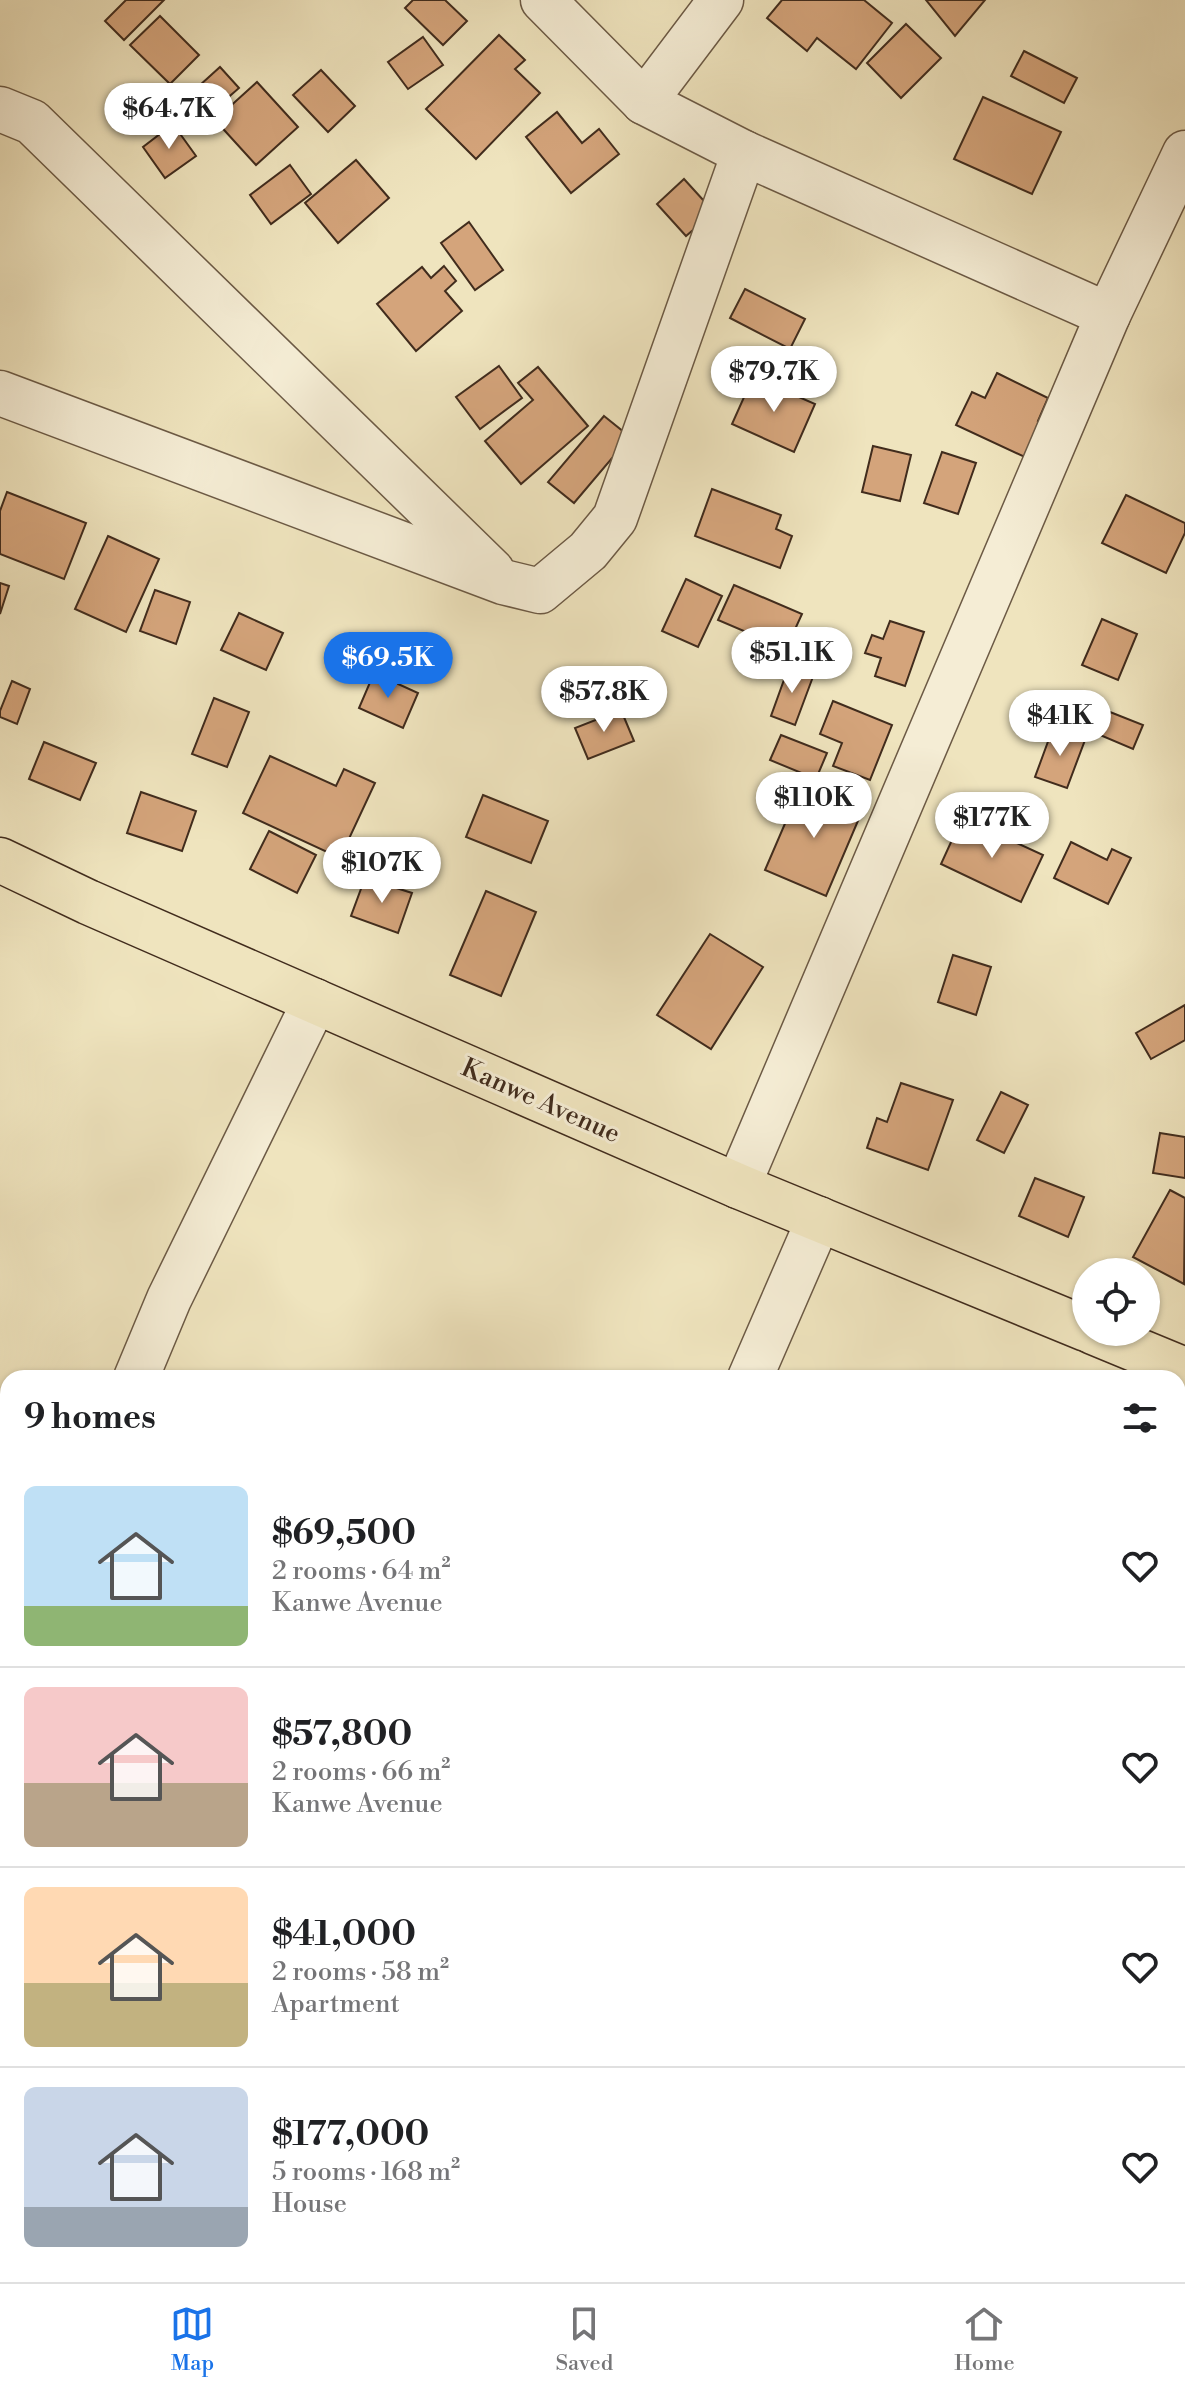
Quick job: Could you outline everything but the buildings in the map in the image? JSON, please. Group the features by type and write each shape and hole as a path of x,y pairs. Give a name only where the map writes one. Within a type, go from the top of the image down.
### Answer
{"main road":[{"name":"Kanwe Avenue","path":"0,860 88,902 738,1186 1072,1323"},
{"path":"1127,1346 1185,1370"}],"street":[{"path":"543,0 644,102 744,153 1108,315"},
{"path":"644,102 721,0"},
{"path":"0,109 32,122 503,582"},
{"path":"0,393 503,582 540,591 588,551 615,518 744,153"},
{"path":"738,1186 1108,315 1185,153"},
{"path":"139,1370 169,1299 315,1001"},
{"path":"753,1370 819,1219"}]}
